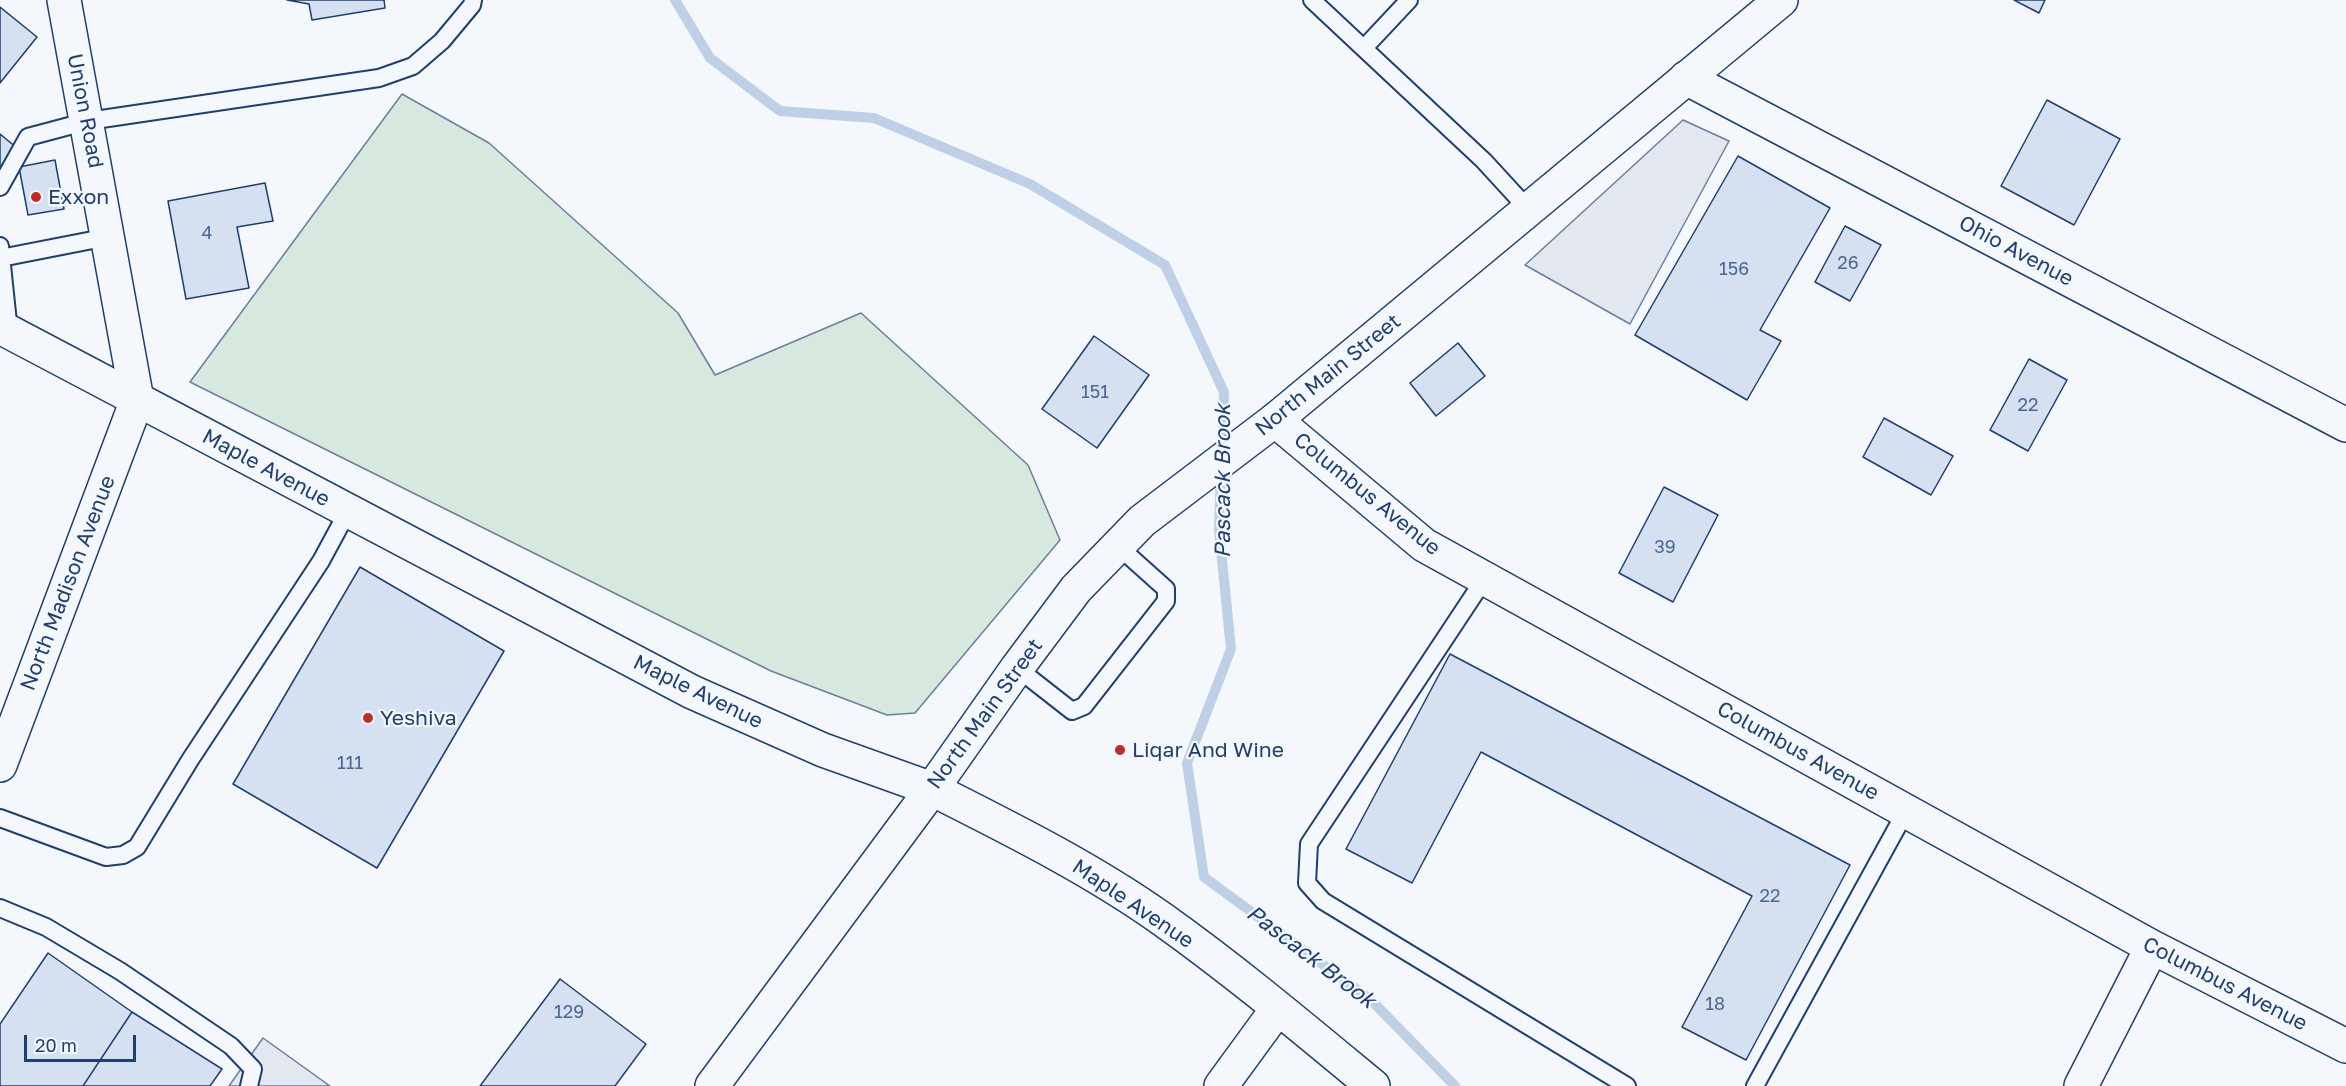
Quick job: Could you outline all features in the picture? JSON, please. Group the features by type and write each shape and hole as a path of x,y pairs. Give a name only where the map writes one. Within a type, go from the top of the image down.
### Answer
{"street":[{"name":"Union Road","path":"64,0 88,121 137,400"},
{"name":"North Main Street","path":"712,1086 1076,590 1142,521 1275,420 1781,0"},
{"name":"Ohio Avenue","path":"1686,78 2346,425"},
{"name":"Maple Avenue","path":"5,329 692,692 823,750 932,789 1041,844 1151,913 1278,1008 1373,1086"},
{"name":"North Madison Avenue","path":"0,765 137,400"},
{"name":"Columbus Avenue","path":"1275,420 1424,545 2152,947 2346,1046"},
{"path":"2081,1086 2152,947"},
{"path":"1221,1086 1278,1008"}],"lane":[{"path":"0,187 28,137 88,121 379,78 413,66 442,41 472,5 473,0"},
{"path":"1312,0 1484,161 1528,209"},
{"path":"1364,48 1409,0"},
{"path":"5,329 0,252 108,237"},
{"path":"0,818 106,857 123,855 136,847 190,760 321,561 348,511"},
{"path":"1017,668 1072,711 1084,706 1166,601 1166,589 1118,546"},
{"path":"1485,578 1309,844 1307,883 1323,901 1627,1086"},
{"path":"1755,1086 1906,811"},
{"path":"0,908 46,927 120,971 231,1046 252,1070 249,1086"}],"shaded area":[{"path":"402,94 489,143 678,313 715,375 861,313 1028,465 1060,540 915,713 887,715 771,671 190,382"},
{"path":"1683,120 1729,141 1630,324 1525,265"},
{"path":"263,1038 330,1086 229,1086"}],"building":[{"path":"287,0 384,0 385,8 312,20 309,4"},
{"path":"2014,0 2045,0 2039,13"},
{"path":"0,7 37,37 0,83"},
{"path":"2047,100 2120,139 2074,225 2001,186"},
{"path":"0,134 17,148 0,169"},
{"path":"1738,156 1830,208 1760,330 1781,341 1747,400 1635,335"},
{"path":"55,160 64,209 28,215 19,167"},
{"path":"265,183 273,221 237,227 249,288 186,299 168,201"},
{"path":"1845,226 1881,245 1850,301 1815,282"},
{"path":"1094,336 1149,375 1097,448 1042,409"},
{"path":"1458,343 1485,376 1436,416 1410,383"},
{"path":"2029,359 2067,380 2028,451 1990,430"},
{"path":"1884,418 1953,456 1931,495 1863,457"},
{"path":"1664,487 1718,515 1673,602 1619,573"},
{"name":"Yeshiva","path":"360,567 504,651 377,868 233,784"},
{"path":"1450,654 1850,865 1746,1060 1682,1027 1752,896 1481,752 1412,883 1346,849"},
{"path":"48,953 132,1012 83,1086 0,1086 0,1024"},
{"path":"560,979 646,1044 615,1086 480,1086"},
{"path":"132,1012 222,1069 210,1086 83,1086"}],"waterway":[{"name":"Pascack Brook","path":"675,0 710,58 780,111 874,118 1030,184 1165,265 1224,392 1222,452"},
{"name":"Pascack Brook","path":"1221,467 1219,530 1231,649 1187,763 1204,877 1371,1000 1455,1086"}],"place":[{"name":"Exxon","path":"36,197"},
{"name":"Yeshiva","path":"368,718"},
{"name":"Liqar And Wine","path":"1120,750"}]}
